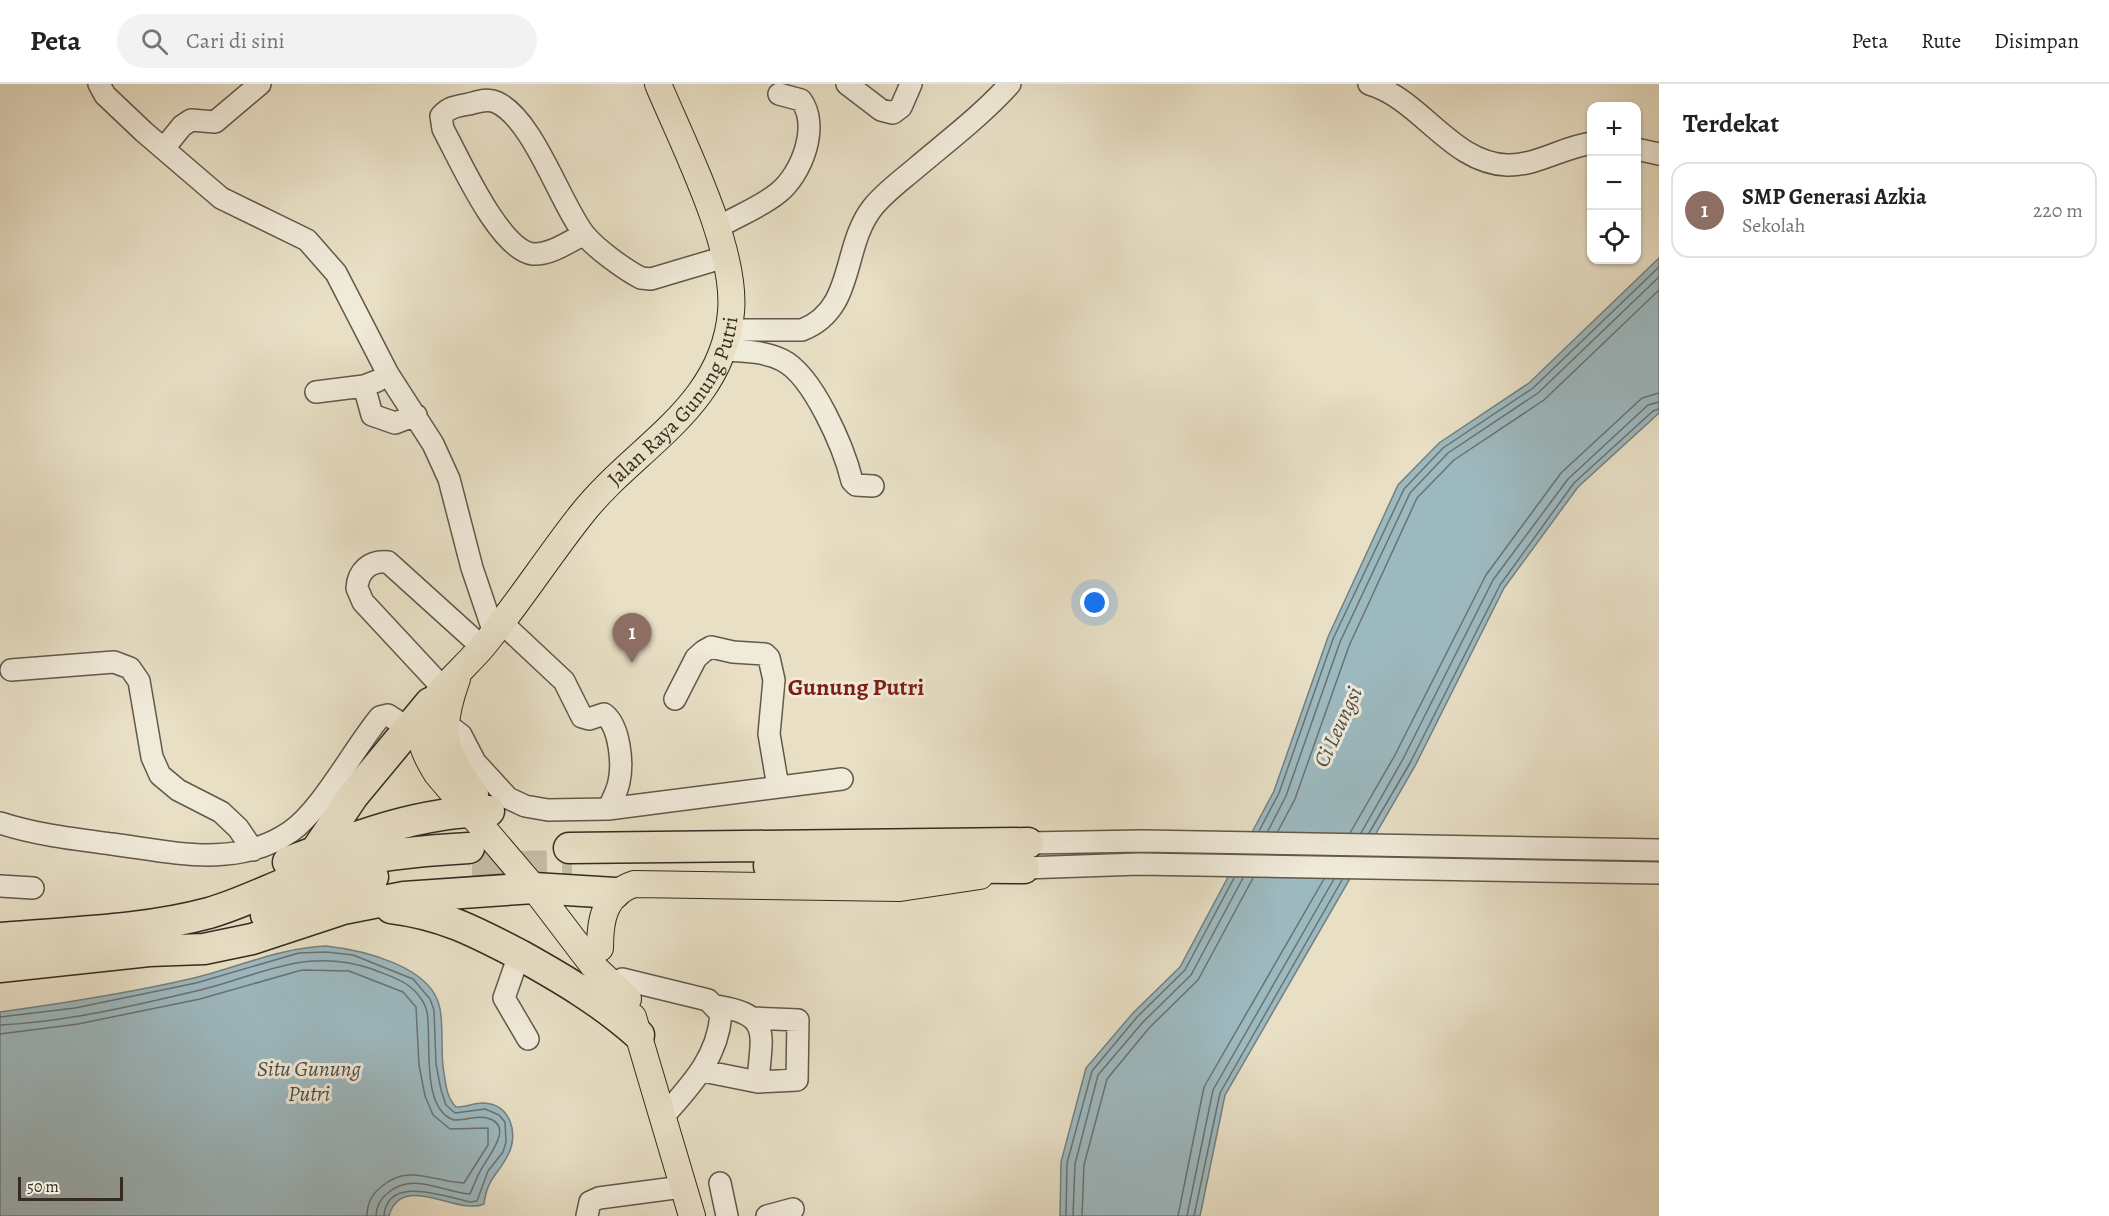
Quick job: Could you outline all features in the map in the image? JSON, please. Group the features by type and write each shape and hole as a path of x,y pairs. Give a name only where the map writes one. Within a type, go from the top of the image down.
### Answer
{"highway":[{"path":"315,852 353,796 408,729 444,697"},
{"path":"114,928 403,821 479,811"},
{"path":"0,938 156,925 211,912 311,873 362,859 406,852 471,857 359,880 233,928 149,951"},
{"path":"0,967 149,951 204,949 252,939 343,909 558,872 1026,856"},
{"path":"558,872 615,892"},
{"path":"343,909 389,908 422,912 466,926 590,995 639,1035"}],"main road":[{"name":"Jalan Raya Gunung Putri","path":"444,697 583,513 683,414 703,389 720,360 731,310 725,257 717,228 658,84"},
{"path":"444,697 422,722 421,736 425,754 437,774 479,811 558,872 625,989 692,1216"},
{"path":"600,948 600,924 608,901 615,892 634,884 900,888 934,885 1026,856"},
{"path":"558,872 595,968 625,989"}],"street":[{"path":"99,84 113,102 144,132 165,147 221,198 307,240 317,249 344,286 388,374 433,444 449,479 472,568 493,634"},
{"path":"165,147 190,120 215,122 260,84"},
{"path":"847,84 881,110 893,113 902,107 911,84"},
{"path":"725,340 802,330 813,326 826,315 837,303 853,250 872,208 970,123 1010,84"},
{"path":"1369,84 1392,94 1461,147 1477,158 1492,163 1526,163 1587,145"},
{"path":"717,228 778,193 799,165 809,137 809,117 801,100 779,94"},
{"path":"584,234 542,254 522,251 489,213 443,129 441,116 448,109 485,100 496,102 506,109 518,121 546,163 584,234 641,278 651,279 725,257"},
{"path":"1641,150 1659,154"},
{"path":"725,340 750,351 781,360 798,372 815,396 852,481 856,484 873,486"},
{"path":"316,392 364,386 388,374"},
{"path":"364,386 372,415 395,423 416,416"},
{"path":"608,809 619,781 620,760 613,724 604,714 589,719 582,717 564,681 387,562 373,563 363,570 357,588 363,602 444,697 475,762 508,798 525,806 548,810 608,809 842,779"},
{"path":"675,699 696,658 711,647 733,652 765,654 769,658 774,680 769,734 778,787"},
{"path":"11,670 114,662 130,668 139,681 152,757 160,775 178,790 221,812 238,828 253,850"},
{"path":"0,823 29,833 193,856 253,850 291,832 311,813 380,717 388,715 408,729"},
{"path":"1026,856 1142,841 1659,850"},
{"path":"1026,856 1139,864 1659,873"},
{"path":"0,886 33,888"},
{"path":"519,955 504,998 528,1039"},
{"path":"625,989 697,996 717,1006 741,1010 753,1018 760,1030 758,1082"},
{"path":"662,1118 703,1071 719,1034 721,1014 717,1006"},
{"path":"703,1071 758,1082 797,1080 800,1023 795,1018 753,1018"},
{"path":"720,1183 727,1216"},
{"path":"587,1216 590,1202 599,1198 682,1187"},
{"path":"767,1216 794,1209"}],"water":[{"name":"Ci Leungsi","path":"1659,258 1659,413 1578,487 1504,588 1415,766 1225,1095 1200,1216 1060,1216 1061,1162 1086,1068 1133,1013 1180,967 1274,791 1328,637 1398,485 1439,443 1529,383"},
{"name":"Situ Gunung Putri","path":"326,946 358,951 394,963 410,971 435,994 442,1025 446,1087 451,1100 456,1107 480,1103 493,1105 506,1114 512,1130 513,1138 508,1155 490,1182 484,1204 460,1205 417,1196 405,1197 395,1203 389,1216 0,1216 0,1012 146,988 194,978 292,950"}],"tunnel":[{"path":"472,867 572,865"}],"place":[{"name":"SMP Generasi Azkia","path":"632,663"}],"district":[{"name":"Gunung Putri","path":"856,687"}]}
